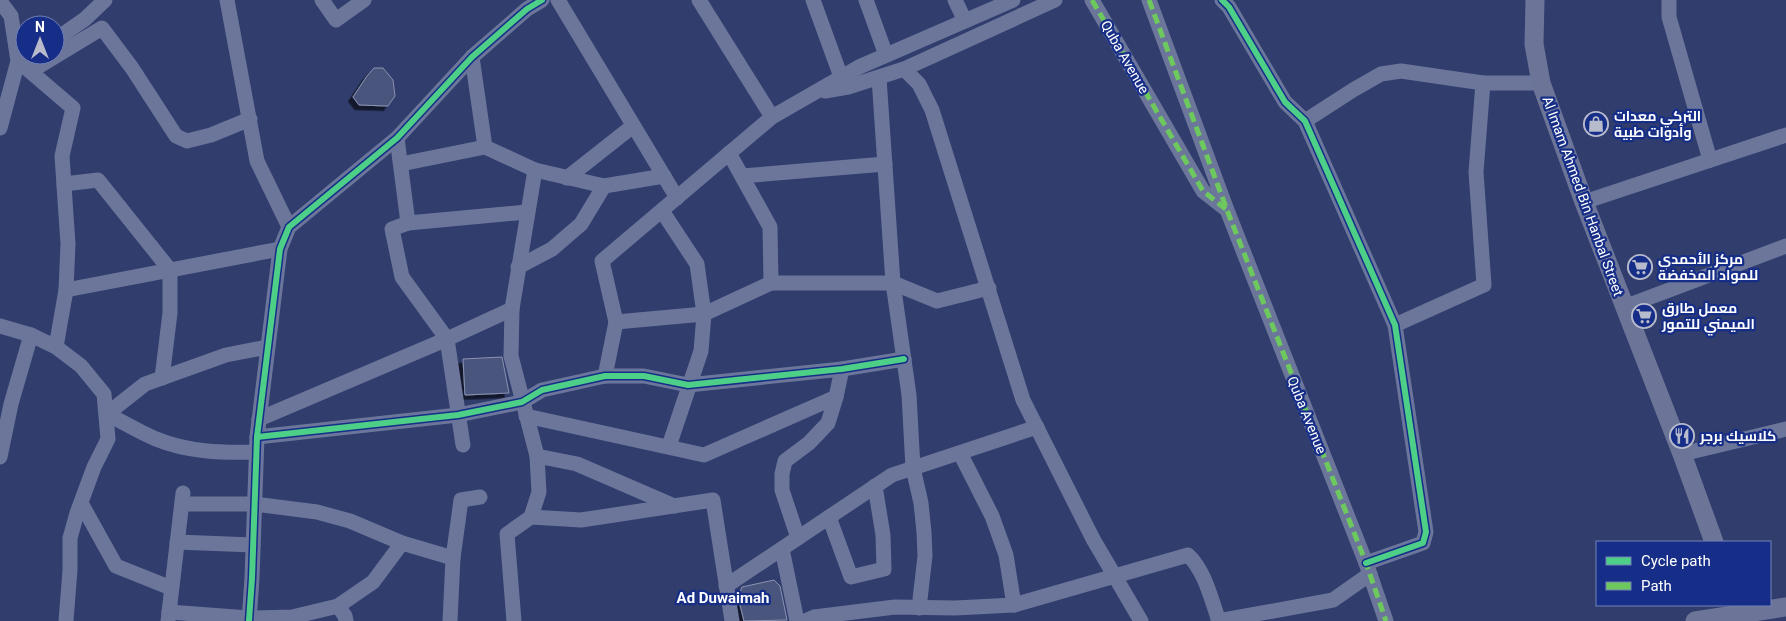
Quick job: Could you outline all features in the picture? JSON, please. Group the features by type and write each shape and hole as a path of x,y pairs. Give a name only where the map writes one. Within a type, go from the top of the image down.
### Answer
{"main road":[{"name":"Al Imam Ahmed Bin Hanbal Street","path":"1535,0 1534,44 1541,83 1584,202 1682,454 1711,537"},
{"path":"1771,603 1786,607"},
{"path":"1682,621 1700,606"},
{"path":"1695,621 1786,607"}],"street":[{"path":"65,33 85,19 105,0"},
{"path":"227,0 257,161 288,228"},
{"path":"322,0 336,20 364,0"},
{"path":"249,620 256,444 280,249 288,228 397,138 524,4 542,0"},
{"path":"558,0 677,198"},
{"path":"698,0 772,117"},
{"path":"813,0 841,77"},
{"path":"866,0 886,54"},
{"path":"955,0 964,21"},
{"path":"606,376 616,322 602,261 772,117 841,77 886,54 1013,0"},
{"path":"815,92 848,87 904,69 1055,0"},
{"name":"Quba Avenue","path":"1092,0 1203,191 1227,210"},
{"name":"Quba Avenue","path":"1149,0 1227,210 1368,569 1386,621"},
{"path":"811,620 895,607 955,608 1014,605 1188,555 1200,571 1219,621 1333,600 1368,569 1423,544 1426,532 1395,325 1305,121 1285,102 1229,7 1222,0"},
{"path":"1669,0 1669,17 1710,160"},
{"path":"0,1 11,16 15,30"},
{"path":"31,71 102,28 132,68 176,136 186,141 211,135 250,120"},
{"path":"472,57 485,147"},
{"path":"0,128 21,65"},
{"path":"27,65 31,71 73,108 62,156 68,244 66,290 56,347"},
{"path":"904,69 919,84 932,110 1023,400 1093,539 1141,621"},
{"path":"1305,121 1381,74 1401,71 1484,83 1541,83"},
{"path":"879,78 893,283 904,359 913,468 921,503 925,556 919,608"},
{"path":"1395,325 1484,285 1476,172 1484,83"},
{"path":"567,178 634,126"},
{"path":"1584,202 1786,135"},
{"path":"397,138 408,223"},
{"path":"401,164 485,147 535,170 604,186 664,176"},
{"path":"729,153 770,228 771,283"},
{"path":"742,176 885,164"},
{"path":"514,621 507,534 531,517 539,492 538,456 511,356 512,309 535,170"},
{"path":"64,184 98,180 170,270 170,313 162,378"},
{"path":"518,266 552,249 581,224 604,186"},
{"path":"662,211 697,264 704,314 701,351 669,446"},
{"path":"463,445 447,339 402,277 392,228 408,223 527,212"},
{"path":"1624,307 1786,246"},
{"path":"66,290 280,249"},
{"path":"616,322 704,314 771,283 893,283 937,301 989,288"},
{"path":"259,419 447,339 512,309"},
{"path":"0,326 31,335 56,347 80,366 104,394 108,439 94,467 70,538 70,570 66,621"},
{"path":"0,457 11,404 31,335"},
{"path":"107,414 145,384 226,355 267,347"},
{"path":"524,409 542,390 606,376 644,376 688,385 842,369 904,359"},
{"path":"798,538 782,490 782,474 785,461 809,443 828,423 842,369"},
{"path":"107,414 156,439 194,450 227,453 256,444 458,415 524,409 704,455 836,397"},
{"path":"726,586 892,475 1037,428"},
{"path":"1682,454 1786,430"},
{"path":"960,453 992,516 1003,547 1014,605"},
{"path":"538,456 577,464 675,506"},
{"path":"829,517 851,577 884,569 883,535 875,486"},
{"path":"450,621 453,558 461,500 480,497"},
{"path":"402,543 373,582 338,606 292,617 249,620 169,616 182,498 317,512 350,521 402,543 453,558"},
{"path":"531,517 581,520 713,500 732,621"},
{"path":"81,503 116,566 171,588"},
{"path":"177,542 253,545"},
{"path":"782,549 797,621"},
{"path":"338,606 346,621"}],"building":[{"path":"374,68 383,68 393,80 395,96 388,106 359,105 353,97"},
{"path":"502,357 509,393 465,395 463,359"},
{"path":"774,580 780,586 787,620 744,621 738,597 742,587"}],"marked path":[{"path":"1092,0 1203,191 1227,210"},
{"path":"1149,0 1227,210 1366,563 1386,621"}],"cycle path":[{"path":"249,621 257,437 280,249 289,227 397,138 472,57 527,9 542,0"},
{"path":"1222,0 1229,7 1285,102 1305,121 1395,325 1426,532 1423,543 1366,563"},
{"path":"257,437 458,415 522,402 542,390 605,376 644,376 688,385 842,369 904,359"}],"place":[{"name":"التركي معدات وأدوات طبية","path":"1596,124"},
{"name":"مركز الأحمدي للمواد المخفضة","path":"1640,267"},
{"name":"معمل طارق الميمني للتمور","path":"1644,316"},
{"name":"كلاسيك برجر","path":"1682,436"}],"district":[{"name":"Ad Duwaimah","path":"723,598"}]}
